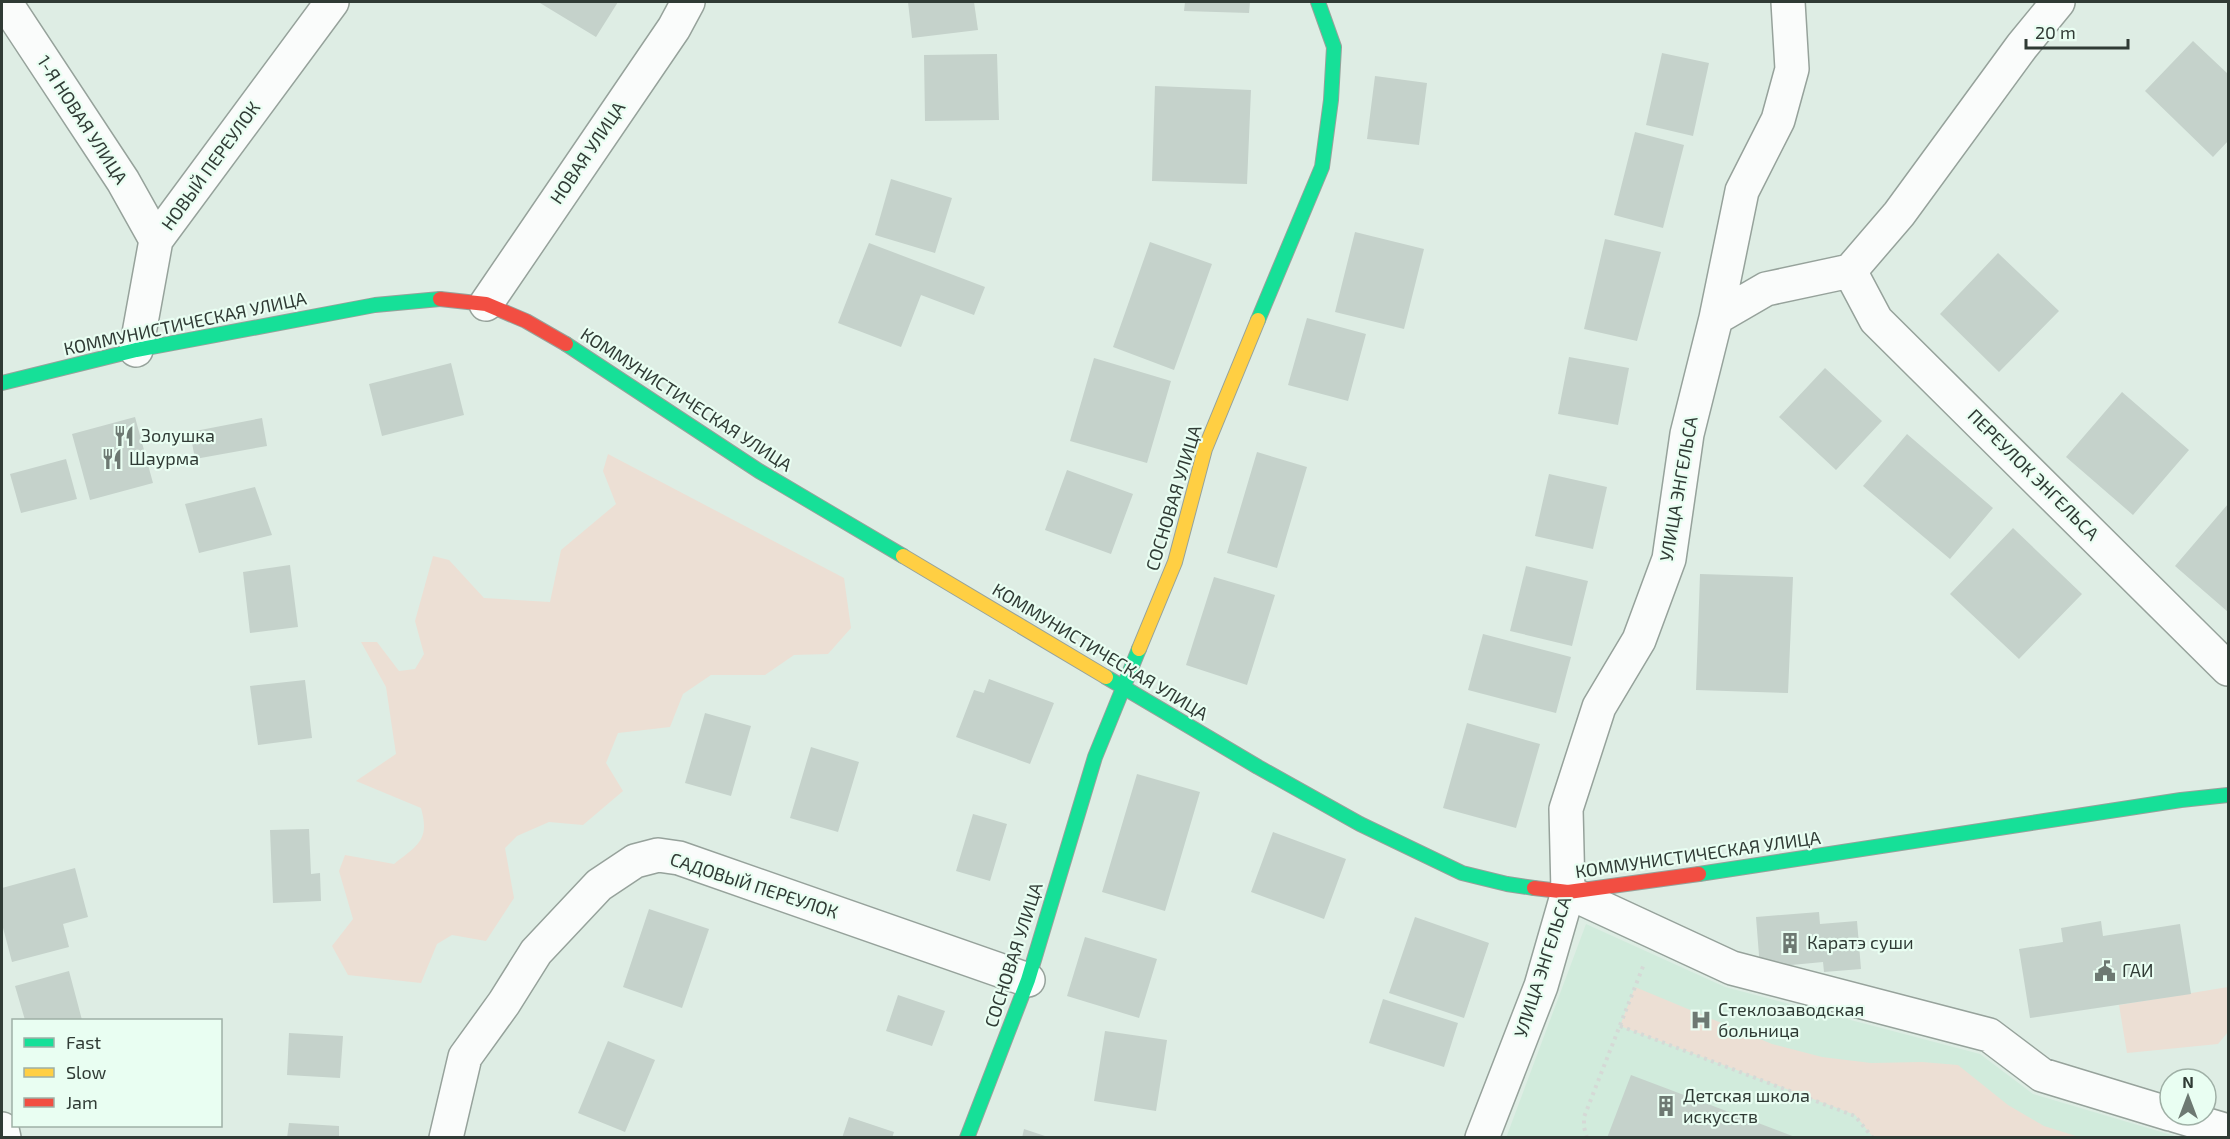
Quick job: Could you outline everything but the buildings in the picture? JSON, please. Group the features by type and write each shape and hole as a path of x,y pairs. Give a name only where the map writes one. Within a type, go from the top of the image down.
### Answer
{"street":[{"name":"1-Я НОВАЯ УЛИЦА","path":"5,2 123,181 156,240"},
{"name":"НОВЫЙ ПЕРЕУЛОК","path":"136,350 156,240 332,2"},
{"name":"НОВАЯ УЛИЦА","path":"486,303 674,28 688,2"},
{"name":"СОСНОВАЯ УЛИЦА","path":"967,1137 1028,980 1095,757 1175,562 1205,449 1322,167 1331,100 1334,47 1318,2"},
{"name":"УЛИЦА ЭНГЕЛЬСА","path":"1482,1137 1540,986 1568,892 1566,809 1599,707 1639,640 1669,559 1687,434 1716,318 1742,191 1778,120 1792,69 1788,2"},
{"path":"1716,318 1767,289 1850,270 1899,214 2022,46 2058,2"},
{"name":"ПЕРЕУЛОК ЭНГЕЛЬСА","path":"1850,270 1876,320 2229,669"},
{"name":"КОММУНИСТИЧЕСКАЯ УЛИЦА","path":"2,383 136,350 375,305 435,299 486,303 526,321 574,349 759,471 1258,767 1360,824 1462,873 1507,885 1568,892 1763,865 2181,800 2229,795"},
{"name":"САДОВЫЙ ПЕРЕУЛОК","path":"446,1137 465,1058 536,952 599,885 635,861 658,855 679,858 1028,980"},
{"path":"1568,892 1732,968 1989,1035 2042,1075 2158,1110"},
{"path":"2,1129 4,1137"}],"path":[{"path":"1587,1137 1584,1133 1584,1117 1656,933"},
{"path":"1620,1026 1855,1116 1873,1137"}],"shaded area":[{"path":"608,454 844,578 851,628 828,654 794,655 765,675 711,675 683,694 670,727 618,733 606,763 623,791 583,825 549,822 517,836 505,848 514,898 486,941 452,935 437,944 421,983 348,975 332,946 353,919 339,871 345,855 394,864 420,841 424,828 421,808 356,781 396,754 386,687 361,642 377,642 399,671 415,669 424,654 415,621 433,556 449,560 484,598 550,602 561,550 616,504 603,471"},
{"name":"Стеклозаводская больница","path":"1586,924 1725,987 1980,1054 2033,1094 2178,1137 1506,1138"},
{"path":"1635,987 1772,1044 1822,1057 1871,1063 1922,1062 1958,1065 2008,1105 2044,1126 2079,1137 1873,1137 1855,1115 1620,1026"},
{"path":"2228,987 2228,1032 2218,1044 2127,1053 2119,1005"}],"traffic: fast":[{"path":"1258,320 1322,167 1331,100 1334,47 1318,2"},
{"path":"2,383 136,350 375,305 440,299"},
{"path":"566,344 759,471 903,556"},
{"path":"967,1138 1028,980 1095,757 1139,649"},
{"path":"1106,677 1360,824 1462,873 1534,888"},
{"path":"1699,874 2181,800 2228,795"}],"traffic: slow":[{"path":"1139,649 1175,562 1205,449 1258,320"},
{"path":"903,556 1106,677"}],"traffic: jam":[{"path":"440,299 486,304 526,321 566,344"},
{"path":"1534,888 1568,892 1699,874"}],"place":[{"name":"Золушка","path":"124,436"},
{"name":"Шаурма","path":"112,459"},
{"name":"Каратэ суши","path":"1790,943"},
{"name":"ГАИ","path":"2105,971"},
{"name":"Стеклозаводская больница","path":"1701,1020"},
{"name":"Детская школа искусств","path":"1666,1106"}]}
